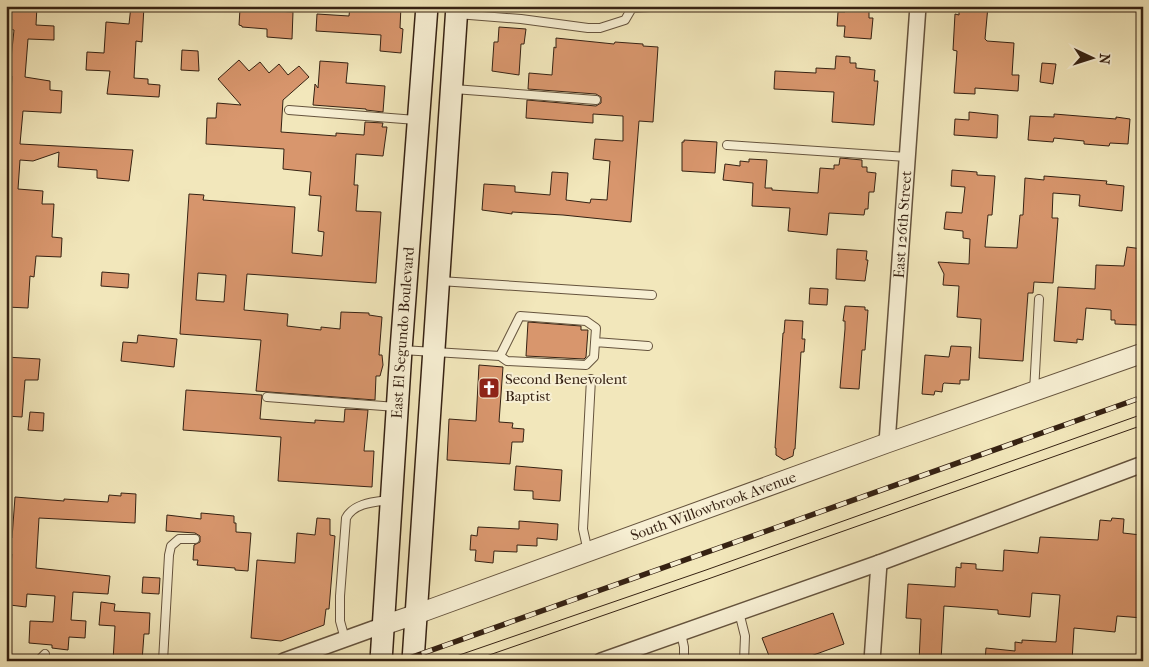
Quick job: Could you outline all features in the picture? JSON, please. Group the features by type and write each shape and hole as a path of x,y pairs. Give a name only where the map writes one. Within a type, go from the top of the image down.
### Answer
{"main road":[{"name":"East El Segundo Boulevard","path":"381,661 401,350 427,6"},
{"path":"413,661 457,10"}],"street":[{"name":"East 126th Street","path":"887,443 918,6"},
{"name":"South Willowbrook Avenue","path":"284,661 887,443 1143,353"},
{"path":"602,661 879,563 1143,464"},
{"path":"872,661 879,563"}],"lane":[{"path":"457,10 600,28 625,20 632,8 669,6"},
{"path":"451,89 596,100"},
{"path":"289,110 418,120"},
{"path":"727,145 907,157"},
{"path":"438,281 652,295"},
{"path":"1034,392 1039,299"},
{"path":"401,350 500,356 507,361 586,365 594,357 596,328 586,321 520,316 500,356"},
{"path":"595,342 648,346"},
{"path":"588,552 582,529 591,379"},
{"path":"267,397 398,407"},
{"path":"345,639 340,621 340,596 346,518 355,508 370,503 391,500"},
{"path":"163,661 171,546 179,539 195,539"},
{"path":"739,612 746,636 744,661"},
{"path":"681,633 684,661"},
{"path":"38,661 45,654"}],"building":[{"path":"6,6 37,6 36,25 54,26 54,40 28,39 25,77 50,81 50,90 62,91 61,113 23,111 20,144 133,150 129,181 97,178 97,170 58,167 59,152 33,161 20,160 18,189 43,191 42,204 54,204 52,237 62,238 61,257 36,256 34,277 30,276 28,308 6,307 6,114 10,114 12,76 6,76 6,59 11,59 14,30 6,28"},
{"path":"131,6 144,6 142,42 136,41 134,78 148,79 148,84 160,85 159,97 107,94 110,71 86,70 87,52 104,53 106,22 129,24"},
{"path":"350,6 401,6 400,28 403,29 401,53 380,51 381,35 316,31 317,14 349,16"},
{"path":"963,6 988,6 985,39 987,41 1014,43 1012,75 1019,75 1018,91 975,88 975,94 954,93 957,51 953,50 955,14 959,15 959,9 963,10"},
{"path":"240,9 293,12 292,39 267,37 267,29 242,27 239,25"},
{"path":"854,9 869,10 869,18 873,18 871,39 844,37 845,26 837,26 838,12"},
{"path":"499,27 526,29 524,44 521,44 519,75 492,71 494,42 498,42"},
{"path":"556,38 614,44 615,42 643,44 643,46 658,47 653,122 639,121 631,222 563,215 512,212 512,214 482,210 484,184 515,186 515,192 550,195 552,172 568,173 566,200 590,203 591,199 607,200 610,161 593,159 595,139 623,141 623,116 593,114 593,123 526,118 527,100 596,106 601,103 601,97 596,94 528,89 529,73 552,75"},
{"path":"182,50 198,51 199,71 181,70"},
{"path":"836,56 850,57 850,63 856,63 856,68 875,70 874,81 878,81 874,125 832,122 834,92 774,89 775,71 816,73 816,68 835,69"},
{"path":"239,60 249,71 260,62 269,73 279,64 288,75 299,66 309,77 283,100 281,132 336,136 336,133 364,135 365,122 383,123 382,127 387,127 383,156 356,154 354,185 358,185 356,211 381,212 376,283 247,274 244,310 288,314 287,326 321,330 321,327 340,329 341,312 369,313 369,315 382,317 379,355 382,355 383,365 380,376 376,376 375,400 256,391 261,340 180,334 189,194 204,195 203,200 295,207 292,253 322,256 324,232 318,231 321,196 309,195 311,172 283,169 284,149 206,144 207,118 216,118 217,103 241,105 218,79","holes":["198,273 226,275 224,302 196,300"]},
{"path":"320,61 348,63 346,83 385,86 383,112 313,105 315,84 318,88"},
{"path":"1042,63 1056,64 1053,84 1040,82"},
{"path":"969,112 998,115 997,138 954,135 955,119 969,120"},
{"path":"1054,114 1130,119 1128,144 1110,143 1109,146 1084,144 1084,141 1054,138 1053,142 1028,140 1030,116 1054,117"},
{"path":"684,140 717,142 715,173 682,171 682,142"},
{"path":"840,158 862,160 862,167 867,167 867,172 876,173 874,192 869,192 868,209 865,209 864,215 829,213 827,235 788,231 790,208 752,206 753,183 723,180 725,164 740,166 740,161 749,162 749,159 767,160 765,188 818,193 820,168 834,169 834,165 839,165"},
{"path":"952,170 995,176 992,215 988,215 985,247 1017,248 1020,215 1023,215 1025,178 1044,180 1044,176 1107,181 1106,184 1124,186 1122,211 1079,206 1080,195 1053,193 1052,218 1058,218 1053,283 1034,282 1033,293 1028,293 1023,361 979,358 981,319 957,317 959,286 943,285 944,274 938,262 969,264 970,239 963,238 963,231 944,229 946,212 962,213 965,187 951,186"},
{"path":"1127,247 1143,249 1138,325 1115,324 1115,320 1111,320 1111,310 1086,308 1083,340 1077,339 1077,343 1054,341 1058,287 1095,289 1096,265 1124,266"},
{"path":"837,249 867,251 866,260 868,260 865,281 836,279"},
{"path":"102,272 129,274 128,288 101,286"},
{"path":"810,288 828,289 827,305 809,304"},
{"path":"845,306 865,307 865,310 868,310 865,350 862,350 859,389 840,388"},
{"path":"785,320 803,321 802,339 805,339 804,352 801,352 795,449 793,456 784,460 776,455 775,448"},
{"path":"528,322 581,326 581,330 588,330 586,357 584,359 526,356"},
{"path":"138,335 177,339 174,367 121,361 123,342 137,343"},
{"path":"951,346 971,347 969,380 960,380 960,384 944,383 942,392 935,391 934,395 922,394 925,355 949,357"},
{"path":"6,357 40,359 38,380 25,380 22,417 6,416"},
{"path":"479,365 503,367 499,422 513,423 512,428 524,429 523,442 512,442 510,464 447,460 449,419 476,421"},
{"path":"186,390 262,395 260,419 315,423 315,420 344,422 345,409 368,410 364,451 374,451 372,487 278,481 281,437 183,430"},
{"path":"30,412 44,413 43,431 28,430"},
{"path":"516,466 562,470 560,501 533,499 533,491 514,490"},
{"path":"121,493 136,494 135,523 39,518 36,568 110,576 108,594 73,592 71,620 86,621 85,638 69,637 68,650 52,648 52,645 29,643 30,621 53,622 55,596 27,594 26,607 10,605 11,600 8,600 12,554 6,553 6,537 12,538 15,497 108,502 109,495 121,496"},
{"path":"201,513 234,516 236,532 251,533 248,571 197,565 198,560 193,560 194,545 200,542 200,536 195,533 166,531 167,515 201,519"},
{"path":"317,518 330,519 330,535 335,536 329,609 326,609 324,625 281,641 251,638 257,560 295,563 297,533 315,535"},
{"path":"1112,518 1124,519 1123,533 1141,535 1138,559 1143,560 1143,618 1117,616 1115,632 1074,628 1072,661 985,661 986,648 1015,651 1015,642 1022,643 1022,640 1056,642 1060,595 1032,593 1030,617 998,614 998,610 944,606 941,661 919,661 921,619 906,618 908,584 955,587 956,567 961,568 961,563 976,564 976,569 1003,571 1004,550 1038,553 1040,537 1098,540 1100,520 1111,521"},
{"path":"519,521 558,524 557,540 537,538 537,546 517,545 517,552 494,551 493,563 475,561 476,550 470,550 471,535 477,536 478,527 519,529"},
{"path":"143,577 160,578 159,594 142,593"},
{"path":"101,602 115,604 114,611 150,613 149,634 144,634 142,661 113,661 115,626 99,625"},
{"path":"833,613 844,644 797,661 771,661 762,638"}],"tram line":[{"path":"442,661 706,570 1143,414"},
{"path":"472,661 1143,425"}],"railway":[{"path":"401,661 1143,397"}],"place":[{"name":"Second Benevolent Baptist","path":"489,388"}]}
